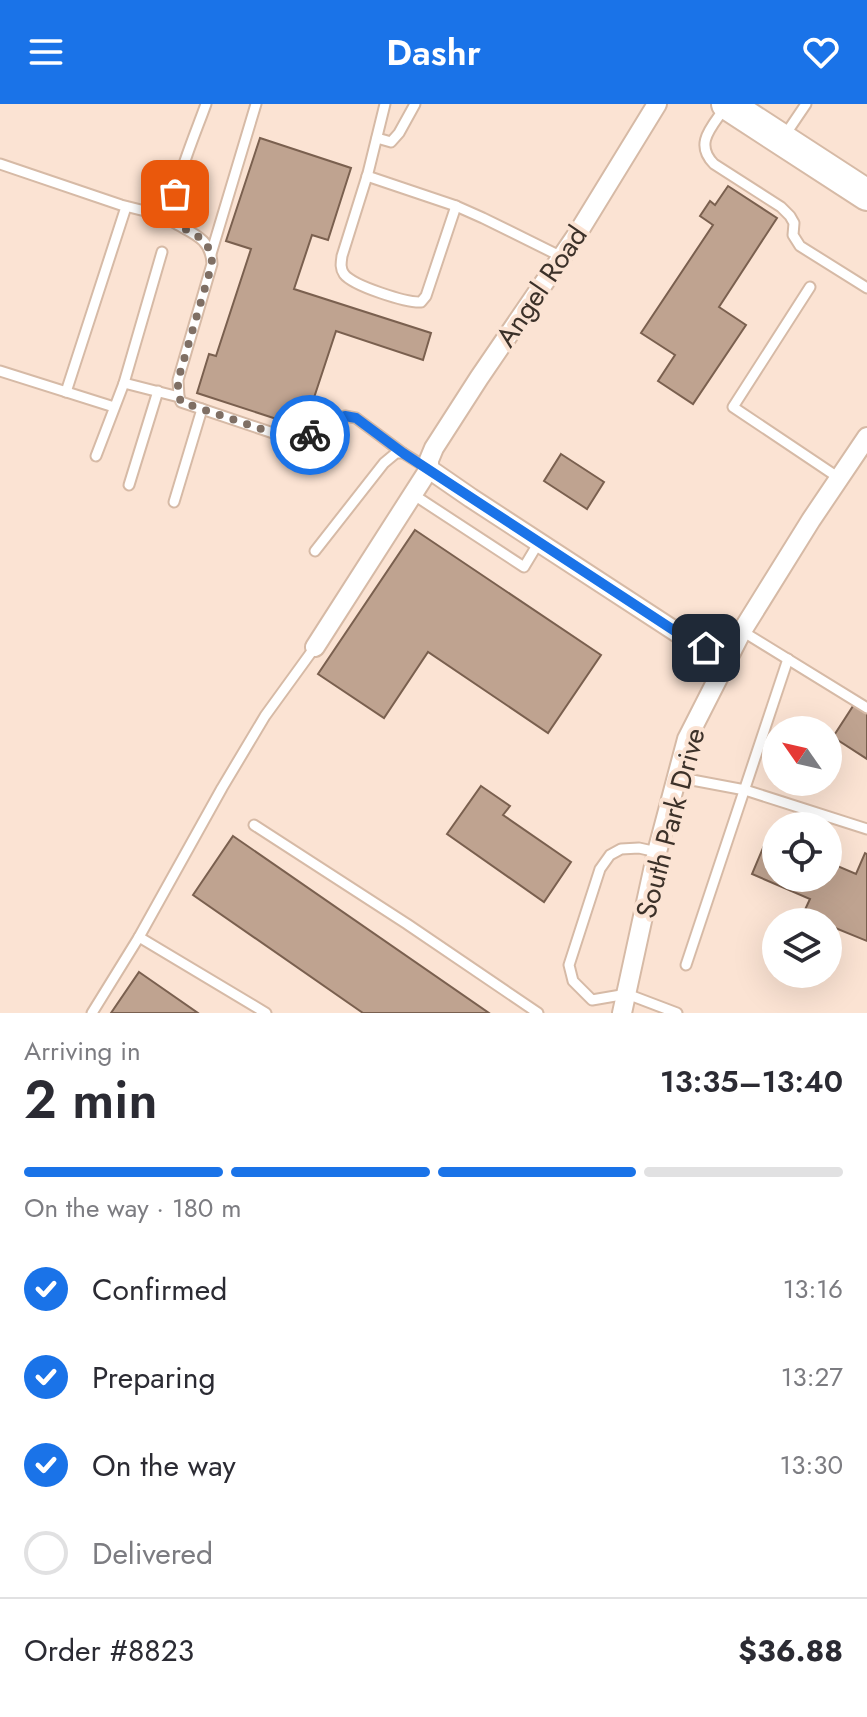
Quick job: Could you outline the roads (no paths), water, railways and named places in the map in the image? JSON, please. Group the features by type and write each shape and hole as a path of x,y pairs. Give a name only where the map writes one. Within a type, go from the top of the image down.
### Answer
{"main road":[{"path":"727,104 867,195"}],"street":[{"name":"Angel Road","path":"315,647 414,495 429,469 434,448 562,257 657,104"},
{"name":"South Park Drive","path":"622,1013 657,852 687,739 742,631 867,437"},
{"path":"429,469 684,637 727,660"}],"lane":[{"path":"206,104 172,211 173,222 208,246 212,264 178,380 181,402 285,437 306,436 345,416 356,418 429,469"},
{"path":"211,254 256,104"},
{"path":"385,104 342,256 341,267 345,276 355,283 421,302 426,296 456,206"},
{"path":"377,138 391,142 415,104"},
{"path":"727,104 704,140 708,158 781,207 794,223 793,235 800,246 867,288"},
{"path":"782,140 806,104"},
{"path":"0,164 126,207 173,218"},
{"path":"367,176 456,206 562,257"},
{"path":"66,392 126,207"},
{"path":"96,456 124,383 162,252"},
{"path":"810,287 733,407 839,478"},
{"path":"0,371 114,407"},
{"path":"124,383 179,397"},
{"path":"129,485 158,391"},
{"path":"174,502 202,409"},
{"path":"315,551 384,463 396,453 403,453"},
{"path":"414,495 524,567 539,542"},
{"path":"742,631 867,708"},
{"path":"92,1013 265,716 315,647"},
{"path":"686,965 788,659"},
{"path":"676,777 745,790 867,829"},
{"path":"254,825 538,1013"},
{"path":"657,852 639,848 621,849 610,855 600,869 569,965 573,981 592,1000 627,994 677,1013"},
{"path":"139,937 266,1013"}]}
